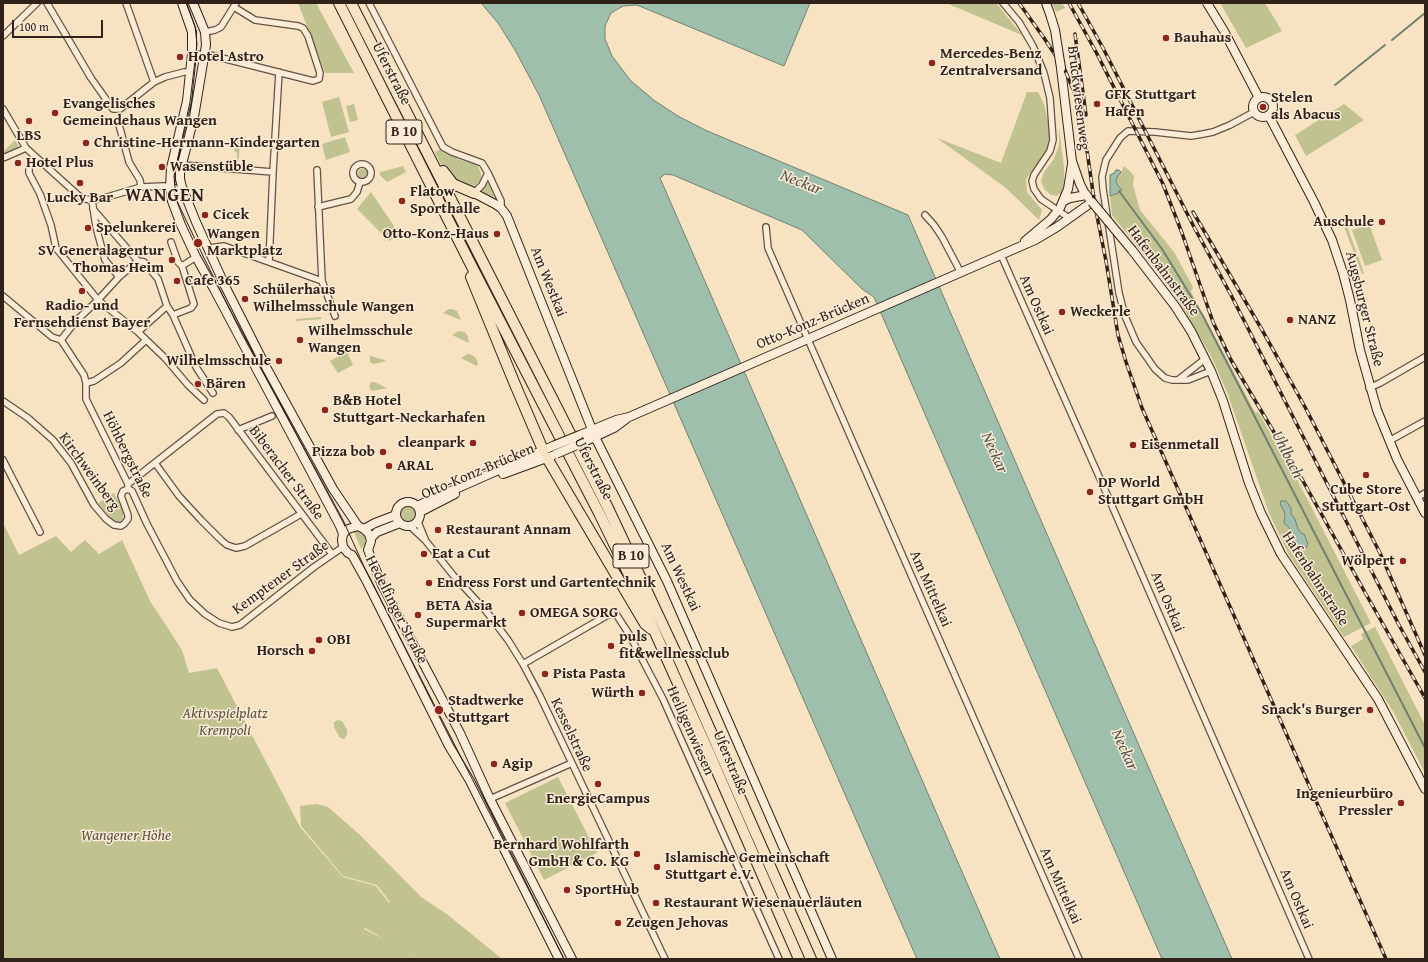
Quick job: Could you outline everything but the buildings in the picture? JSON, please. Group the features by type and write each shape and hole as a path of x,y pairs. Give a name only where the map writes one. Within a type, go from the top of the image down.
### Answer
{"highway":[{"name":"Uferstraße","path":"339,3 599,513 656,632 799,959"},
{"name":"Uferstraße","path":"351,3 635,564 682,666 811,959"},
{"name":"B 10","path":"433,163 440,167 453,184 474,193"},
{"name":"B 10","path":"470,261 469,271 514,382 550,452 645,624 656,632"}],"street":[{"path":"3,36 37,3"},
{"path":"47,3 91,78 113,109 120,110 154,82 172,75 190,72"},
{"path":"126,3 154,82"},
{"path":"182,3 192,32 192,54 187,101 171,168 170,187 172,200 181,225 196,257 344,534 342,538 343,547"},
{"path":"170,187 180,179 194,117 205,54 205,32 193,3"},
{"name":"Am Westkai","path":"368,3 443,147 477,161 484,166 501,201 501,208"},
{"path":"1003,3 1019,22 1029,39 1038,58 1048,86 1053,140 1050,151 1034,175 1032,181 1034,189 1041,199 1069,218"},
{"name":"Bruckwiesenweg","path":"1046,3 1054,30 1061,68 1072,161 1080,184 1089,199"},
{"name":"Augsburger Straße","path":"1207,3 1224,31 1259,98 1267,97 1272,102 1273,110 1269,116 1332,240 1350,300 1360,350 1370,388 1389,441 1425,513"},
{"path":"192,54 205,54 312,80 319,80 320,73 308,36 303,28 255,20 235,5 221,26 215,30 205,32"},
{"path":"270,262 273,172 279,72"},
{"path":"1259,98 1254,104 1254,112 1261,117 1269,116"},
{"path":"3,110 5,119 26,148 79,196 92,200 141,187 170,187 178,190 187,199"},
{"name":"Hafenbahnstraße","path":"1178,380 1165,378 1155,369 1136,342 1125,316 1119,293 1103,189 1102,176 1106,160 1120,138 1128,131 1144,131 1191,136 1213,132 1254,112"},
{"path":"118,121 129,162 140,180 141,187"},
{"path":"3,158 26,148"},
{"path":"36,158 29,167 29,173 40,194 51,225 56,248 98,300 138,332 165,358 188,385 204,400"},
{"name":"Otto-Konz-Brücken","path":"1037,235 1058,211 1064,201 1070,182 1072,161"},
{"path":"182,165 273,172"},
{"path":"317,170 322,280 335,316"},
{"path":"474,193 482,184 488,173"},
{"name":"Hedelfinger Straße","path":"180,179 198,227 209,248 225,286 270,373 333,490 361,528 368,531 371,538 368,550 382,585 460,734 490,799 572,959"},
{"path":"318,207 351,199 360,182"},
{"name":"Am Westkai","path":"474,193 488,199 501,208 507,216 594,433 667,581 832,959"},
{"path":"1064,201 1070,198 1089,199"},
{"name":"Otto-Konz-Brücken","path":"418,509 594,433 616,420 630,417 1004,254 1069,218 1089,199"},
{"name":"Hafenbahnstraße","path":"1089,199 1132,250 1175,306 1191,331 1211,371 1223,401 1249,483 1271,536 1300,584 1378,700 1425,789"},
{"path":"92,200 96,227 105,260 119,277"},
{"path":"93,209 138,261 144,262 158,279 167,306 173,315 196,367 213,393"},
{"path":"925,215 942,237 961,273"},
{"name":"Am Mittelkai","path":"766,227 768,248 1078,959"},
{"path":"171,242 178,262 182,266 194,304 191,308 173,315"},
{"path":"209,248 224,246 322,280"},
{"name":"Am Ostkai","path":"1004,254 1309,959"},
{"path":"182,266 196,257"},
{"path":"61,340 75,322 119,277 138,261"},
{"name":"Höhbergstraße","path":"3,296 52,338 61,340 84,374 86,382 86,399 166,563 190,600 205,614 219,623 232,627"},
{"path":"138,332 167,306"},
{"path":"86,382 94,381 120,363 146,340"},
{"path":"1370,388 1425,357"},
{"path":"1178,380 1205,358"},
{"path":"1178,380 1188,380 1211,371"},
{"name":"Kirchweinberg","path":"3,401 28,418 53,440 71,463 94,505 106,519 114,525 121,526 128,519 121,493 217,414"},
{"name":"Biberacher Straße","path":"217,414 224,413 229,417 332,554"},
{"path":"238,430 272,416"},
{"path":"1389,441 1425,421"},
{"path":"3,460 40,532"},
{"path":"155,464 201,520 221,540 236,548 245,546 301,514"},
{"path":"1417,498 1425,493"},
{"name":"Otto-Konz-Brücken","path":"344,534 348,529 361,528 396,515 398,508 402,504 411,503 418,509"},
{"name":"Otto-Konz-Brücken","path":"414,524 418,509"},
{"path":"396,515 400,523 407,526 414,524"},
{"path":"371,538 377,532 400,523"},
{"name":"Kesselstraße","path":"414,524 453,575 486,611 508,640 523,664 572,763 665,959"},
{"name":"Hedelfinger Straße","path":"343,547 352,555 392,631 449,746 470,781 559,959"},
{"name":"Kemptener Straße","path":"232,627 240,625 343,547"},
{"path":"352,555 359,555 368,550"},
{"name":"Heiligenwiesen","path":"523,664 606,616 616,614 629,634 663,699 779,959"},
{"path":"490,799 572,763"}],"green space":[{"path":"298,3 316,3 354,73 325,73"},
{"path":"946,3 996,3 1022,35"},
{"path":"1052,3 1062,3 1065,8 1056,12"},
{"path":"1220,3 1265,3 1282,31 1246,48"},
{"path":"1027,92 1038,92 1044,104 1050,131 1048,149 1026,179 1027,192 1042,210 1039,220 1006,188 937,138 1001,163"},
{"path":"339,97 349,132 331,137 322,102"},
{"path":"1262,102 1266,102 1268,103 1268,111 1262,112 1259,109 1259,105"},
{"path":"354,104 358,120 350,122 346,106"},
{"path":"1344,104 1364,120 1306,156 1295,135"},
{"path":"1059,127 1064,168 1064,184 1061,193 1057,196 1051,195 1044,189 1041,181 1044,172 1054,159 1059,145"},
{"path":"233,136 241,138 238,162 237,152 235,152 231,141"},
{"path":"345,137 350,152 326,160 322,144"},
{"path":"208,139 212,140 217,149 206,148"},
{"path":"15,140 18,147 3,155 3,152"},
{"path":"441,149 460,160 477,165 481,173 481,179 475,186 464,187 452,180 442,167 435,152"},
{"path":"403,166 406,172 387,182 379,174 381,172"},
{"path":"1124,166 1134,176 1133,185 1140,210 1174,252 1193,287 1191,292 1255,412 1259,413 1283,457 1286,458 1371,623 1344,637 1289,555 1269,513 1227,392 1211,356 1180,303 1164,280 1112,215 1110,196 1121,192 1116,182 1117,177","holes":["1280,504 1295,519 1298,529 1305,535 1308,544 1296,545 1293,532 1287,526 1284,519 1285,511"]},
{"path":"363,168 367,170 369,174 367,178 363,180 359,178 357,174 359,170"},
{"path":"488,183 495,199 481,192"},
{"path":"371,192 400,235 389,241 357,209"},
{"path":"1346,223 1364,273 1362,274 1343,224"},
{"path":"1369,224 1382,260 1365,266 1352,230"},
{"path":"448,309 457,311 461,320 443,313"},
{"path":"321,317 321,319 296,321 296,319"},
{"path":"459,331 465,332 469,343 452,335"},
{"path":"347,352 353,365 338,373 330,361"},
{"path":"468,354 476,358 478,364 477,366 461,358"},
{"path":"370,356 387,361 374,364 370,362"},
{"path":"371,382 387,388 372,391 369,387"},
{"path":"114,493 124,513 123,519 119,522 114,521 98,503"},
{"path":"408,507 413,509 415,514 413,519 408,521 403,519 401,514 403,509"},
{"name":"Wangener Höhe","path":"3,523 19,555 56,536 71,552 85,540 99,554 122,540 150,601 182,650 189,673 217,668 300,827 343,877 376,886 389,903 364,929 387,941 365,928 390,902 377,885 343,876 301,826 300,806 317,804 328,807 360,835 421,897 448,915 502,959 412,959 407,955 411,959 3,959"},
{"path":"356,531 365,537 365,544 361,549 354,532"},
{"path":"1375,627 1425,725 1425,773 1394,713 1351,646 1363,639 1361,634"},
{"path":"338,720 342,721 347,730 347,735 344,739 340,738 334,727 334,722"},
{"path":"558,777 597,853 544,880 505,803"}],"water":[{"name":"Neckar","path":"481,3 810,3 784,66 637,5 623,6 611,13 605,26 605,39 612,56 631,81 655,101 678,116 705,130 908,215 1232,959 1162,959 874,297 862,289 802,230 673,175 665,174 660,178 1000,959 917,959 539,95 515,50 498,23"},
{"path":"1116,170 1121,172 1117,177 1116,182 1121,189 1121,192 1110,196 1110,175"},
{"path":"1281,501 1286,501 1291,508 1291,514 1295,519 1298,529 1305,535 1308,544 1306,548 1300,549 1296,545 1293,532 1284,523 1285,516 1280,504"}],"waterway":[{"path":"1392,40 1425,13"},
{"path":"1335,85 1385,45"},
{"name":"Uhlbach","path":"1119,191 1162,249 1203,316 1425,748"}],"tram line":[{"path":"186,3 195,26 197,44 190,102 174,176 176,199 242,334 343,520 366,571 564,959"}],"railway":[{"path":"1019,3 1065,70 1078,101 1118,335 1142,408 1386,959"},
{"path":"1069,3 1096,52 1163,184 1213,322 1231,360 1303,481 1425,698"},
{"path":"1078,3 1103,48 1399,625 1425,672"},
{"path":"1075,34 1086,115"},
{"path":"1193,212 1305,407 1380,553 1425,655"}],"place":[{"name":"Bauhaus","path":"1166,38"},
{"name":"Hotel Astro","path":"180,57"},
{"name":"Mercedes-Benz Zentralversand","path":"932,63"},
{"name":"GFK Stuttgart Hafen","path":"1097,104"},
{"name":"Stelen als Abacus","path":"1263,107"},
{"name":"Evangelisches Gemeindehaus Wangen","path":"55,113"},
{"name":"LBS","path":"29,121"},
{"name":"Christine-Hermann-Kindergarten","path":"86,143"},
{"name":"Hotel Plus","path":"18,163"},
{"name":"Wasenstüble","path":"162,167"},
{"name":"Lucky Bar","path":"80,183"},
{"name":"Flatow Sporthalle","path":"402,201"},
{"name":"Cicek","path":"205,215"},
{"name":"Auschule","path":"1382,222"},
{"name":"Spelunkerei","path":"88,228"},
{"name":"Otto-Konz-Haus","path":"497,234"},
{"name":"Wangen Marktplatz","path":"198,243"},
{"name":"SV Generalagentur Thomas Heim","path":"172,260"},
{"name":"Cafe 365","path":"177,281"},
{"name":"Radio- und Fernsehdienst Bayer","path":"82,291"},
{"name":"Schülerhaus Wilhelmsschule Wangen","path":"245,299"},
{"name":"Weckerle","path":"1062,312"},
{"name":"NANZ","path":"1290,320"},
{"name":"Wilhelmsschule Wangen","path":"300,340"},
{"name":"Wilhelmsschule","path":"279,361"},
{"name":"Bären","path":"198,384"},
{"name":"B&B Hotel Stuttgart-Neckarhafen","path":"325,410"},
{"name":"cleanpark","path":"473,443"},
{"name":"Eisenmetall","path":"1133,445"},
{"name":"Pizza bob","path":"383,452"},
{"name":"ARAL","path":"389,466"},
{"name":"Cube Store Stuttgart-Ost","path":"1366,475"},
{"name":"DP World Stuttgart GmbH","path":"1090,492"},
{"name":"Restaurant Annam","path":"438,530"},
{"name":"Eat a Cut","path":"424,554"},
{"name":"Wölpert","path":"1403,561"},
{"name":"Endress Forst und Gartentechnik","path":"429,583"},
{"name":"OMEGA SORG","path":"522,613"},
{"name":"BETA Asia Supermarkt","path":"418,615"},
{"name":"OBI","path":"319,640"},
{"name":"puls fit&wellnessclub","path":"611,646"},
{"name":"Horsch","path":"312,651"},
{"name":"Pista Pasta","path":"545,674"},
{"name":"Würth","path":"642,693"},
{"name":"Stadtwerke Stuttgart","path":"439,710"},
{"name":"Snack's Burger","path":"1370,710"},
{"name":"Agip","path":"494,764"},
{"name":"EnergieCampus","path":"598,784"},
{"name":"Ingenieurbüro Pressler","path":"1401,803"},
{"name":"Bernhard Wohlfarth GmbH & Co. KG","path":"637,854"},
{"name":"Islamische Gemeinschaft Stuttgart e.V.","path":"657,867"},
{"name":"SportHub","path":"567,890"},
{"name":"Restaurant Wiesenauerläuten","path":"656,903"},
{"name":"Zeugen Jehovas","path":"618,923"}],"district":[{"name":"WANGEN","path":"165,196"}],"park label":[{"name":"Aktivspielplatz Krempoli","path":"225,722"}]}
